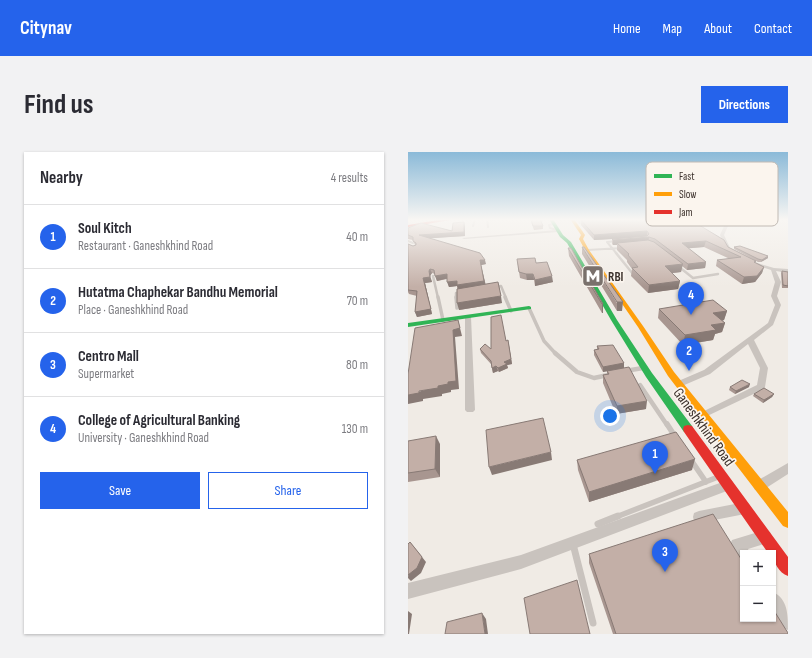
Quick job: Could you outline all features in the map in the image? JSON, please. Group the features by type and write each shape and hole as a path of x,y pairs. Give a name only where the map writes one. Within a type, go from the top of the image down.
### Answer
{"main road":[{"name":"Ganeshkhind Road","path":"564,241 652,378 683,434 725,481 788,569"},
{"name":"Ganeshkhind Road","path":"582,241 641,327 671,374 788,522"},
{"path":"408,326 529,308"},
{"path":"652,378 671,374"}],"street":[{"path":"725,241 729,250 736,254"},
{"path":"742,257 755,264 788,271"},
{"path":"679,384 707,372 771,324 778,305 774,296 778,282 773,269"},
{"path":"468,317 470,410"},
{"path":"703,415 761,387 764,368 750,340"},
{"path":"759,486 788,468"},
{"path":"409,589 521,562 725,481"},
{"path":"699,517 745,508"},
{"path":"741,550 738,545 765,537"},
{"path":"776,604 788,622"}],"lane":[{"path":"409,241 413,243"},
{"path":"615,241 607,242 633,274"},
{"path":"408,245 415,248"},
{"path":"588,250 626,247"},
{"path":"676,264 693,278 718,274"},
{"path":"433,276 443,320"},
{"path":"493,287 501,286 511,311"},
{"path":"457,308 456,293 471,291"},
{"path":"529,308 544,341 563,361 578,372 594,378 645,368"},
{"path":"640,384 683,434 680,444"},
{"path":"689,456 706,482"},
{"path":"598,524 706,482 725,481"},
{"path":"572,543 593,623"}],"building":[{"path":"414,241 441,241 480,253 485,260 480,260 484,281 457,285 457,281 447,282 447,274 435,276 434,270 430,269 430,277 423,278 431,309 415,312 417,291 408,290 408,244 413,246 416,245"},
{"path":"658,241 700,241 682,243 706,262 688,264"},
{"path":"707,241 725,241 728,247 756,261 754,262 764,267 757,276 744,277 717,260 741,257"},
{"path":"654,242 683,264 665,266 680,281 649,285 632,268 638,267 628,255 629,254 617,243"},
{"path":"740,246 768,256 762,260 758,259 734,247"},
{"path":"582,247 584,247 623,302 617,302"},
{"path":"568,248 571,248 603,304 602,304"},
{"path":"535,258 536,263 547,262 552,276 535,280 533,274 519,272 517,259"},
{"path":"782,271 788,272 788,286 783,285"},
{"path":"498,282 501,296 457,303 457,289"},
{"path":"713,300 727,311 713,313 725,323 711,325 716,330 685,335 659,309"},
{"path":"501,315 506,341 508,340 511,359 504,362 507,364 498,368 496,366 492,368 491,361 480,349 485,344 491,349 491,317"},
{"path":"458,320 460,328 453,330 456,381 448,382 448,384 438,386 438,388 419,391 419,393 408,395 408,374 415,328"},
{"path":"613,345 624,363 603,367 594,350 599,349 597,346"},
{"path":"629,367 647,401 617,406 603,375 609,374 607,371"},
{"path":"742,380 750,384 736,391 730,387"},
{"path":"764,388 774,394 764,400 754,394"},
{"path":"543,418 551,452 489,467 486,430"},
{"path":"676,432 695,459 589,492 577,460"},
{"path":"436,436 435,469 408,473 408,441"},
{"path":"713,514 740,557 740,622 776,622 776,614 788,634 616,634 589,554"},
{"path":"410,542 422,557 417,568 408,575 408,544"},
{"path":"577,580 590,634 530,634 524,598"},
{"path":"482,613 485,634 445,634 447,622"}],"traffic: fast":[{"path":"568,241 614,320 649,375 688,429"},
{"path":"408,325 529,308"}],"traffic: slow":[{"path":"582,241 671,374 788,522"}],"traffic: jam":[{"path":"688,429 788,569"}],"place":[{"name":"RBI","path":"593,276"},
{"name":"College of Agricultural Banking","path":"691,315"},
{"name":"Hutatma Chaphekar Bandhu Memorial","path":"689,371"},
{"name":"Soul Kitch","path":"655,474"},
{"name":"Centro Mall","path":"665,572"}]}
